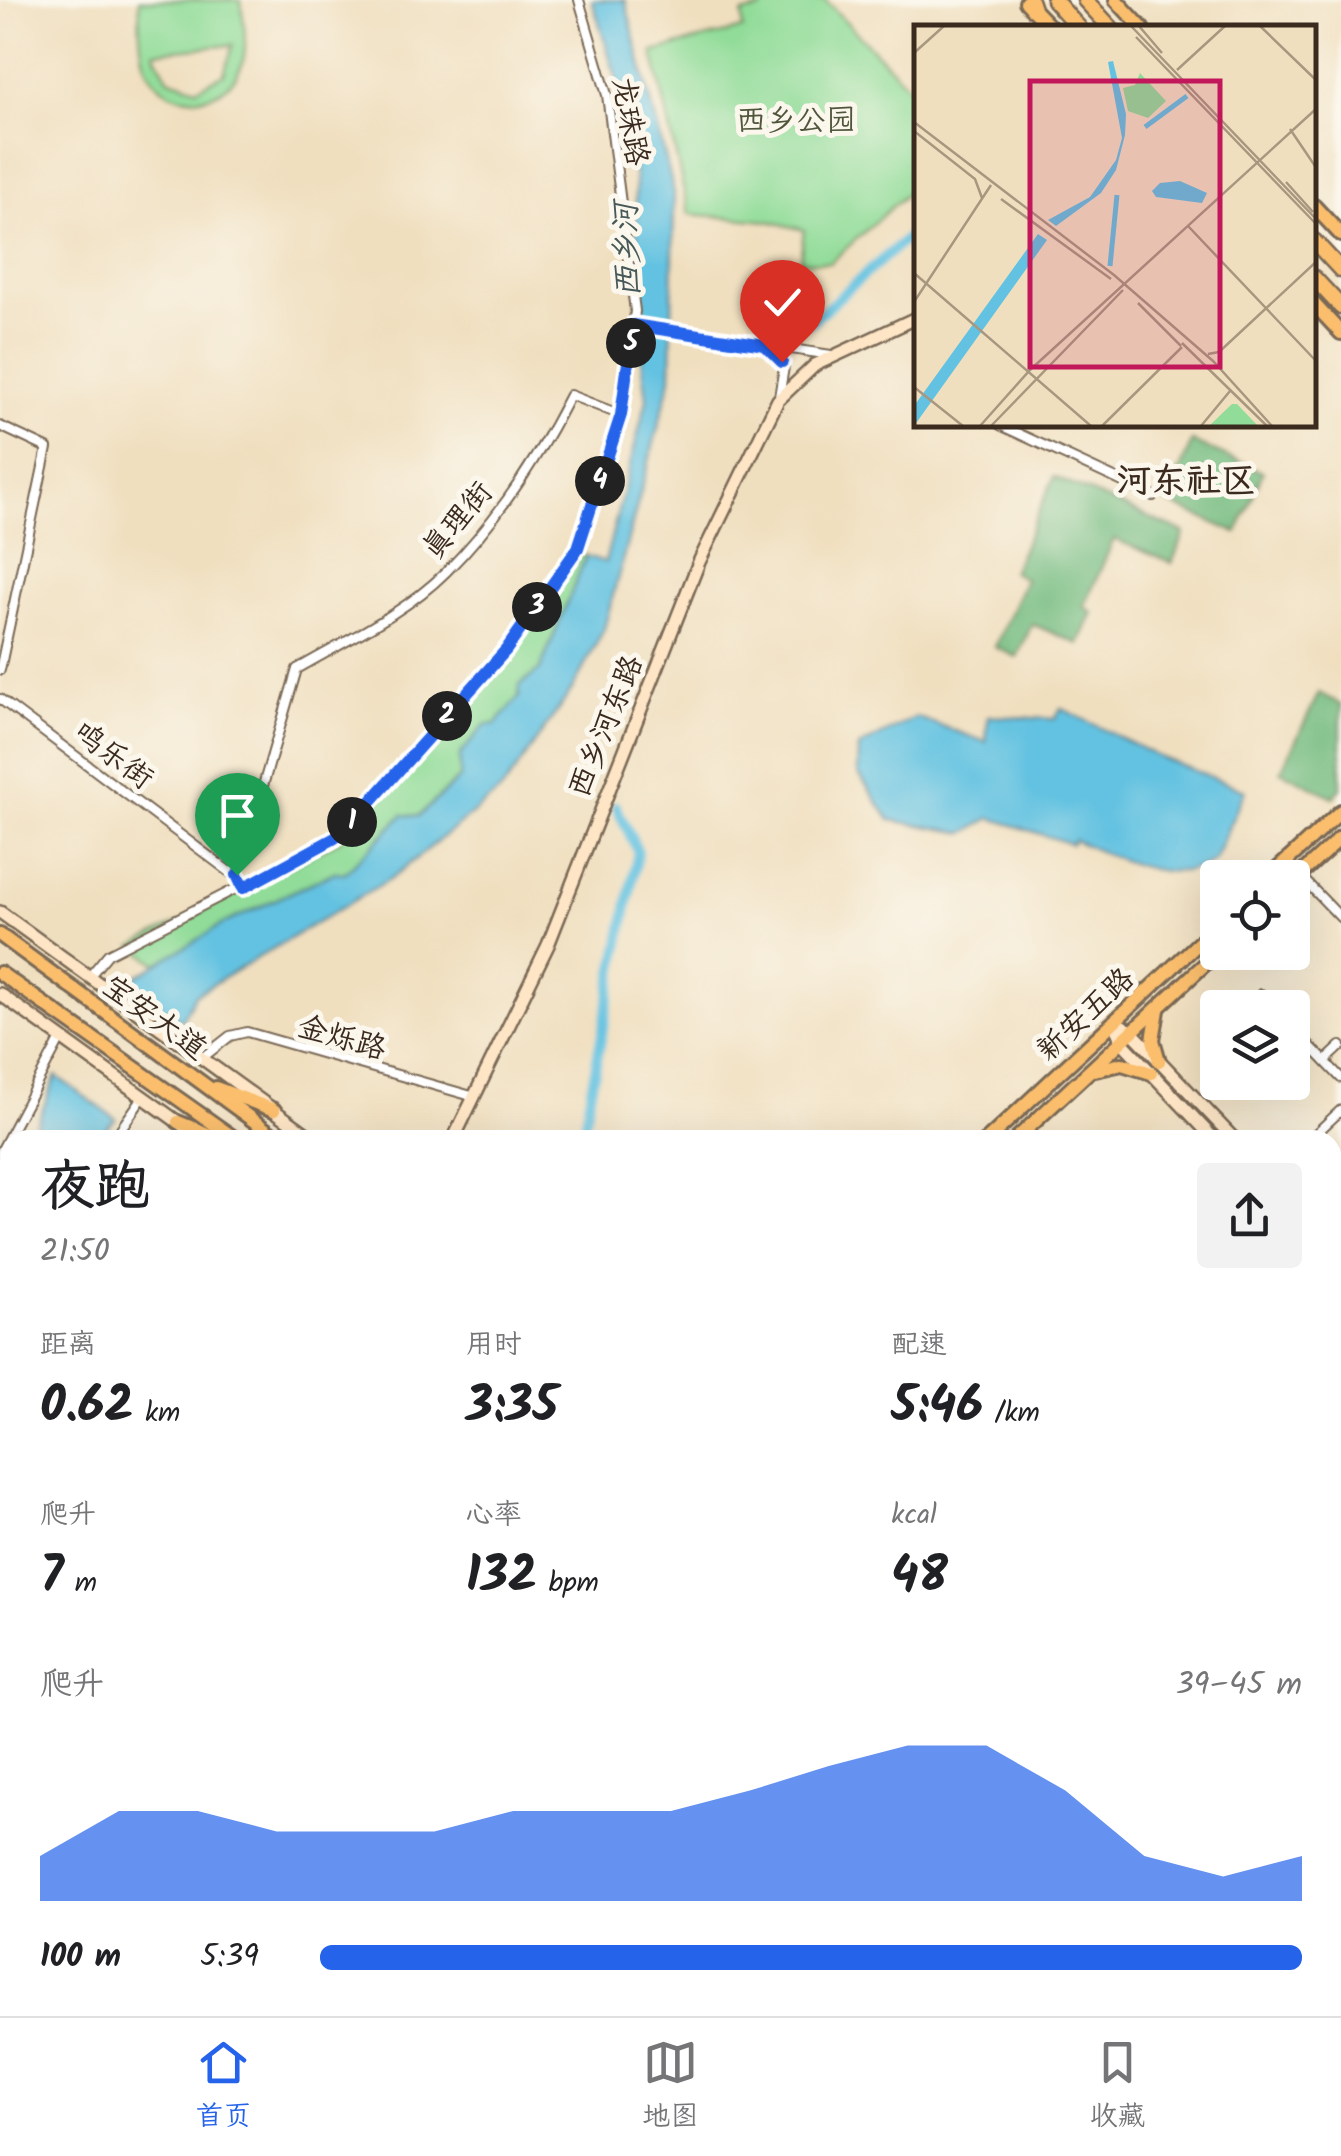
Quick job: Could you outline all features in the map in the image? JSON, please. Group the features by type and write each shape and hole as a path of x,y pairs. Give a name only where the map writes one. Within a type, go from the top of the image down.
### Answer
{"highway":[{"path":"1054,0 1076,25"},
{"path":"1086,0 1108,24"},
{"path":"1098,0 1108,24"},
{"path":"1316,243 1341,270"},
{"path":"1316,280 1341,307"}],"main road":[{"path":"1116,0 1139,25"},
{"path":"1029,3 1048,25"},
{"path":"1316,208 1341,235"},
{"path":"1316,306 1341,333"},
{"path":"1287,860 1341,811"},
{"path":"1310,866 1341,837"},
{"name":"宝安大道","path":"0,935 266,1130"},
{"name":"新安五路","path":"998,1130 1200,941"},
{"name":"新安五路","path":"1026,1130 1200,968"},
{"name":"宝安大道","path":"0,973 222,1130"},
{"path":"1084,1076 1122,1064 1155,1067 1152,1030 1164,1001"},
{"path":"200,1082 274,1110"},
{"path":"178,1122 198,1130"}],"street":[{"name":"龙珠路","path":"89,977 108,954 243,888 345,829 506,650 578,548 621,415 635,311 608,95 579,0"},
{"name":"西乡河东路","path":"459,1130 548,944 699,562 778,400 805,372 914,323"},
{"path":"633,325 835,356"},
{"path":"765,345 784,367 778,400"},
{"name":"真理街","path":"237,875 297,669 390,614 445,573 543,450 570,395 621,415"},
{"path":"0,426 47,448 0,670"},
{"path":"1006,428 1153,496"},
{"name":"鸣乐街","path":"0,699 237,875 243,888"},
{"path":"1310,891 1341,918"},
{"path":"0,912 301,1130"},
{"path":"0,994 189,1130"},
{"path":"1114,1021 1207,1130"},
{"name":"金烁路","path":"202,1058 230,1036 247,1032 477,1098"},
{"path":"13,1130 61,1038"},
{"path":"1310,1046 1341,1078"},
{"path":"1325,1061 1341,1046"},
{"path":"1155,1067 1223,1130"},
{"path":"118,1130 141,1095"},
{"path":"1320,1130 1341,1110"}],"green space":[{"path":"139,0 241,0 245,53 232,82 220,91 193,98 167,91 155,82 144,61","holes":["233,45 224,74 197,88 168,78 154,52"]},
{"name":"西乡公园","path":"758,0 825,0 914,92 914,187 830,263 800,261 804,230 768,221 689,214 653,52 743,29 742,14 762,9"},
{"path":"1192,442 1263,472 1237,533 1166,502"},
{"path":"1054,477 1185,533 1172,563 1114,539 1084,607 1093,612 1079,644 1032,624 1017,657 995,647 1025,579 1012,572"},
{"path":"580,554 586,556 540,670 460,777 419,816 403,815 345,874 335,872 225,923 160,966 133,946 340,840 509,652"},
{"path":"1319,693 1341,704 1341,789 1333,797 1281,771"}],"water":[{"path":"592,0 625,0 674,192 671,379 604,629 573,688 503,789 393,877 195,995 181,1021 127,982 225,923 335,872 345,873 403,815 419,816 460,778 460,755 485,725 496,724 519,697 520,685 540,670 586,556 605,562 647,399 639,338 635,178 616,77"},
{"path":"1061,708 1159,757 1245,790 1214,860 1200,860 1198,869 1162,871 1073,840 1071,844 991,818 965,833 890,820 858,773 859,747 916,717 986,742 988,716 1055,719"},
{"path":"56,1076 116,1119 104,1130 34,1130"}],"waterway":[{"path":"811,322 914,232"},
{"path":"583,1130 638,852 616,806"}],"district":[{"name":"河东社区","path":"1186,480"}],"route":[{"path":"237,875 243,888 335,838 506,650 578,548 621,415 633,325 765,345 782,362"}],"water label":[{"name":"西乡河","path":"626,250"}]}
